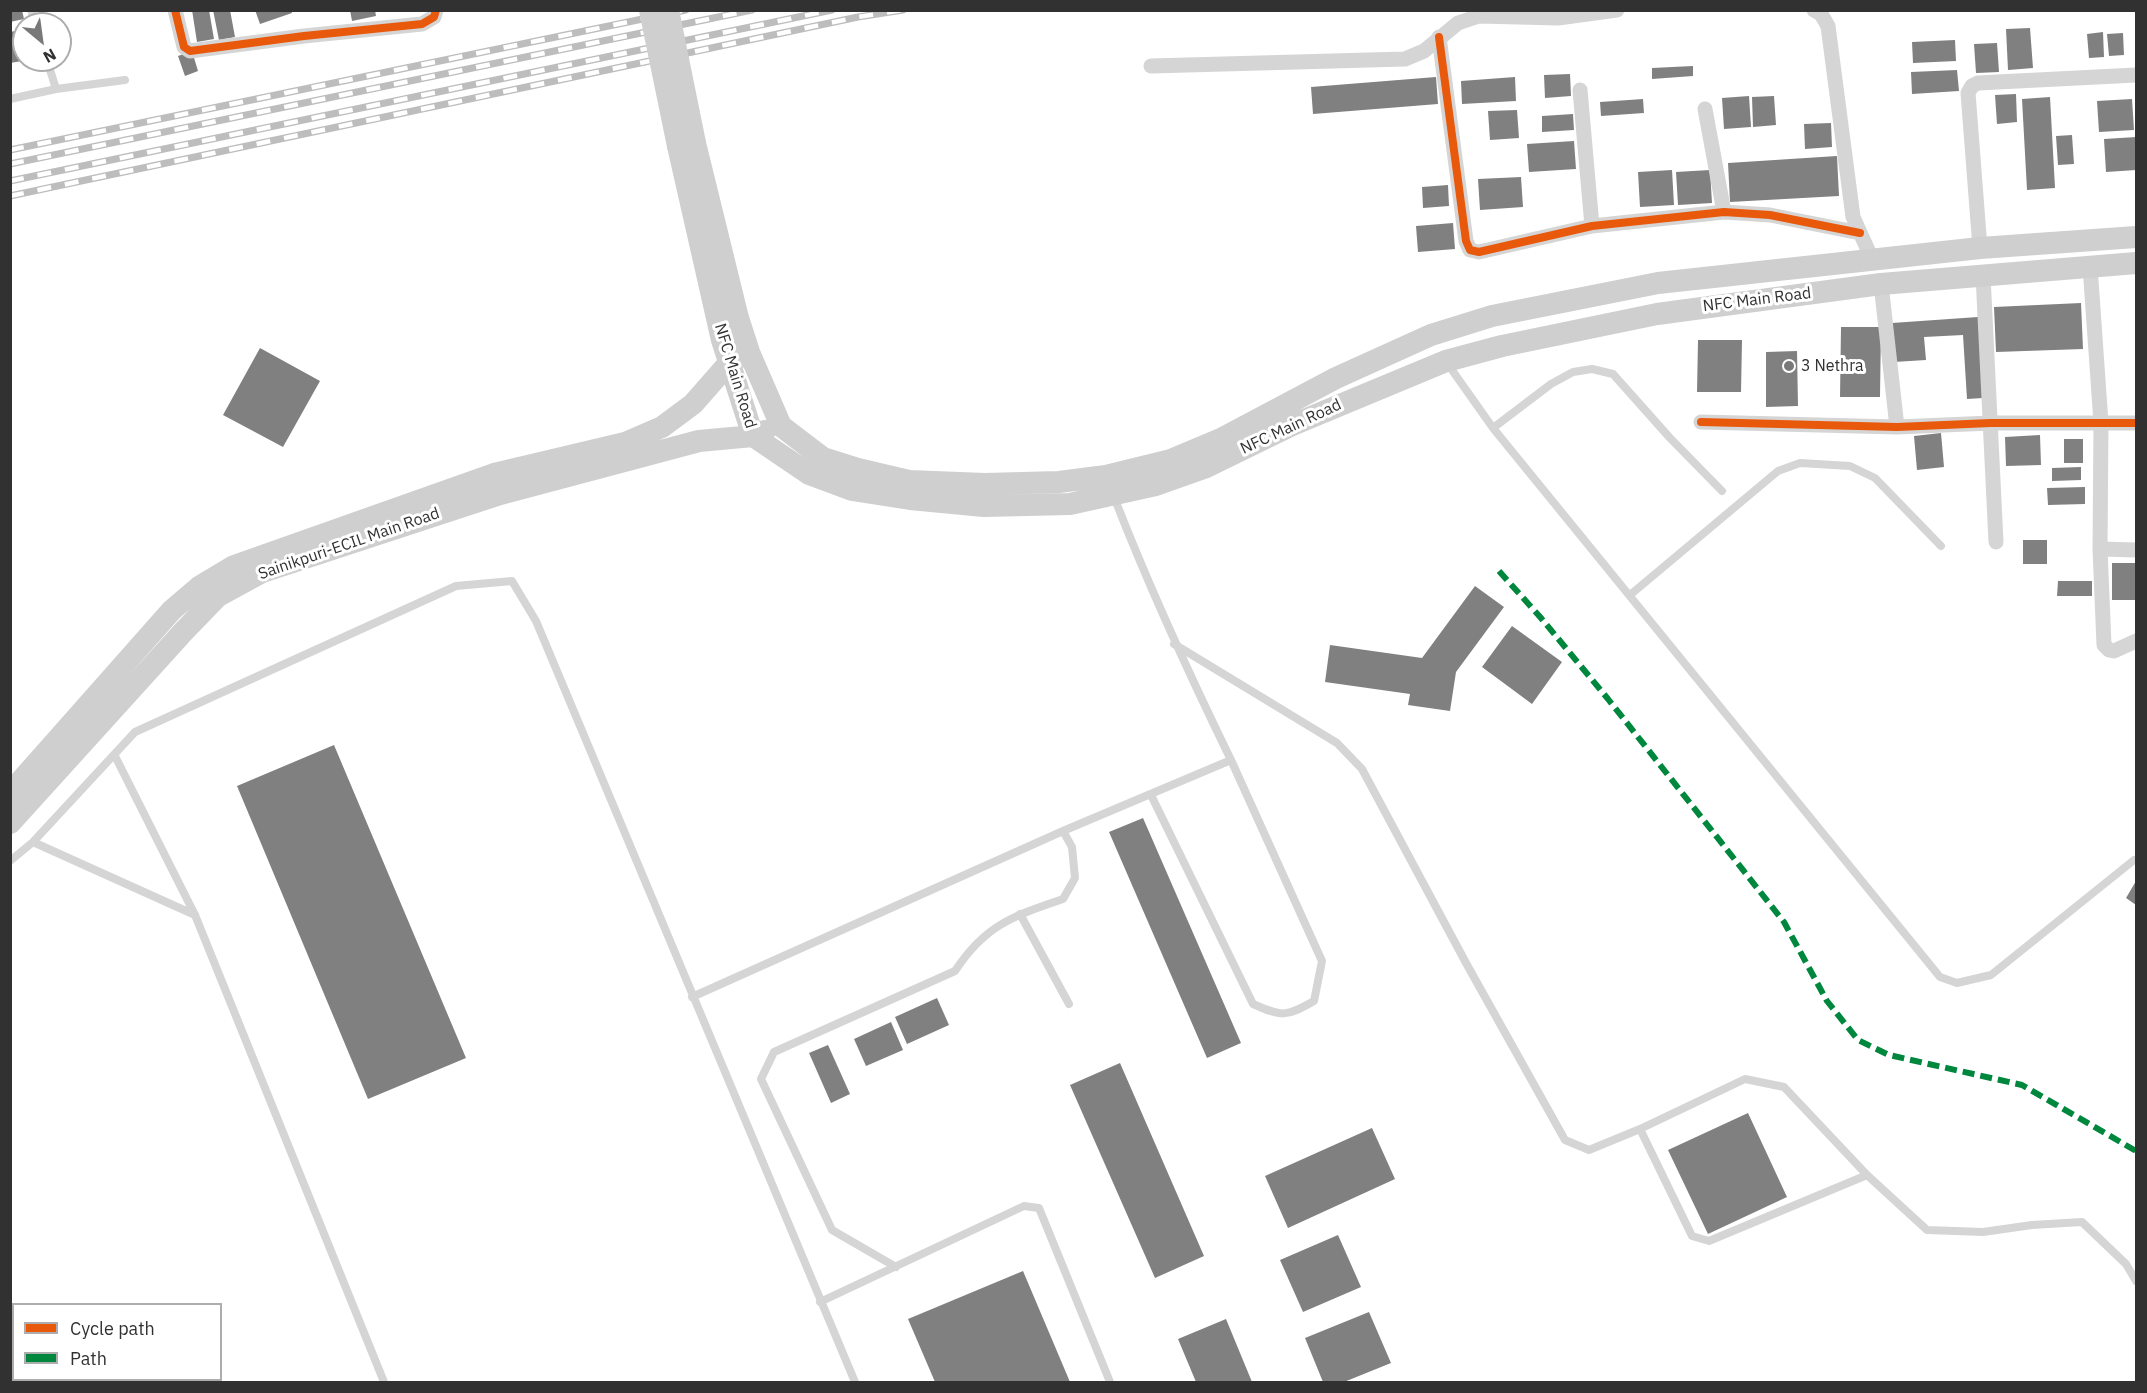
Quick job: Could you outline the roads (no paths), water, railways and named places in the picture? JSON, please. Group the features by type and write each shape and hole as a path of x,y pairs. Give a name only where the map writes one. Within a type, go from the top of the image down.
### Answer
{"main road":[{"path":"650,10 686,144"},
{"path":"668,10 686,144"},
{"name":"NFC Main Road","path":"686,144 749,352 781,426 823,458 909,481 985,484 1059,482 1106,476 1171,460 1221,439 1336,378 1431,335 1492,316 1658,283 1980,248 2136,237"},
{"name":"NFC Main Road","path":"686,144 729,363 753,436 808,474 852,489 984,506 1070,504 1156,485 1204,468 1292,424 1446,361 1502,346 1657,314 1881,284 2136,263"},
{"name":"Sainikpuri-ECIL Main Road","path":"10,793 172,610 199,587 225,571 494,474 626,443 662,427 693,404 729,363 749,352"},
{"name":"Sainikpuri-ECIL Main Road","path":"10,823 218,596 262,572 500,494 699,441 753,436 781,426"}],"street":[{"path":"175,10 184,47 190,51 422,24 435,17 436,10"},
{"path":"1151,66 1405,59 1424,51 1458,23 1479,16 1558,18 1617,10"},
{"path":"1814,10 1821,14 1828,26 1853,217 1872,259"},
{"path":"1439,37 1466,242 1470,250 1479,252 1592,226 1724,212 1770,215 1860,233"},
{"path":"1980,248 1968,93 1972,86 1978,83 2136,75"},
{"path":"1580,90 1592,226"},
{"path":"1705,109 1724,212"},
{"path":"2090,266 2102,423 2100,549 2104,645 2114,651 2136,641"},
{"path":"1983,275 1996,542"},
{"path":"1881,284 1897,427"},
{"path":"1701,422 1897,427 1965,426 1991,423 2136,423"},
{"path":"2100,549 2136,550"}],"lane":[{"path":"51,72 56,89"},
{"path":"10,99 56,89 125,80"},
{"path":"1446,361 1494,428 1941,977 1957,983 1991,975 2134,861"},
{"path":"1494,428 1551,384 1573,372 1592,369 1614,374 1670,438 1722,491"},
{"path":"1629,595 1778,471 1800,463 1850,466 1875,478 1941,546"},
{"path":"1113,495 1174,644 1231,760 1322,961 1314,1001 1296,1011 1276,1014 1253,1004 1151,795"},
{"path":"10,861 33,842 135,732 456,586 512,581 536,621 855,1383"},
{"path":"1174,644 1337,743 1362,769 1564,1140 1589,1150 1640,1129 1745,1079 1784,1087 1867,1175 1927,1230 1983,1232 2032,1225 2082,1222 2126,1264 2136,1281"},
{"path":"115,756 195,915 384,1383"},
{"path":"692,997 1063,831 1231,760"},
{"path":"896,1267 832,1230 761,1079 774,1052 955,971 969,949 992,929 1020,914 1063,900 1075,878 1072,847 1063,831"},
{"path":"33,842 195,915"},
{"path":"1020,914 1069,1004"},
{"path":"1640,1129 1692,1236 1709,1241 1867,1175"},
{"path":"820,1302 1024,1206 1039,1208 1110,1383"}],"railway":[{"path":"10,150 686,10"},
{"path":"10,164 752,10"},
{"path":"10,181 832,10"},
{"path":"10,196 858,17 903,10"}],"place":[{"name":"3 Nethra","path":"1789,366"}]}
